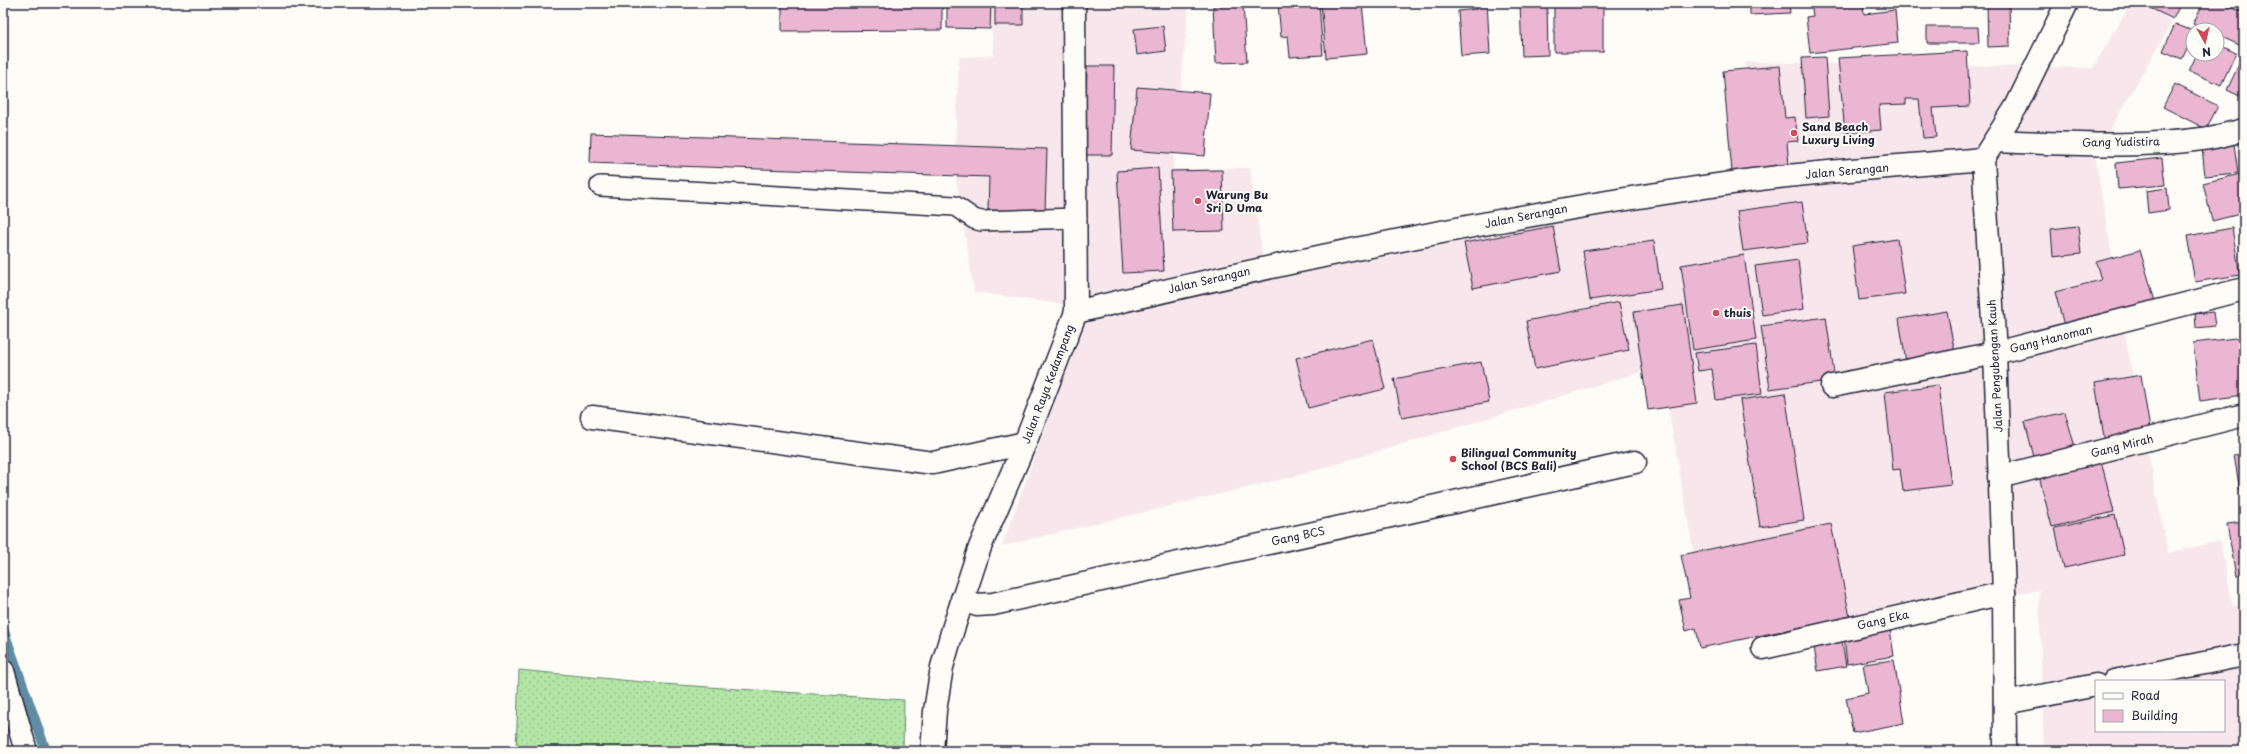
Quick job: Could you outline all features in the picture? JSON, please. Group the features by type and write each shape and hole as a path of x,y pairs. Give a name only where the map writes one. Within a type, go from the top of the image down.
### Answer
{"street":[{"name":"Jalan Raya Kedampang","path":"932,751 942,667 962,599 980,547 1025,443 1076,312 1077,218 1074,3"},
{"path":"1983,159 1997,141 2016,107 2067,3"},
{"name":"Gang Yudistira","path":"1997,141 2048,144 2136,143 2202,139 2244,130"},
{"name":"Jalan Serangan","path":"1076,312 1302,259 1563,208 1755,180 1983,159"},
{"name":"Jalan Pengubengan Kauh","path":"1983,159 1995,353 2004,593 2005,751"},
{"name":"Gang Hanoman","path":"1832,386 1995,353 2244,288"},
{"name":"Gang Mirah","path":"1999,477 2244,415"},
{"path":"592,417 933,463 1025,443"},
{"name":"Gang BCS","path":"962,599 977,605 993,604 1635,462"},
{"name":"Gang Eka","path":"1763,648 2004,593"},
{"path":"2119,680 2244,655"},
{"path":"3,671 26,751"},
{"path":"2005,703 2095,685"}],"lane":[{"path":"600,186 955,206 981,221 1077,218"}],"shaded area":[{"path":"989,3 1189,3 1173,169 1250,168 1265,273 1749,189 1746,62 2093,68 2131,3 2149,3 2172,23 2095,155 2126,340 2168,553 2220,541 2233,606 2244,605 2244,751 2044,751 2039,590 1709,640 1661,366 1300,475 1002,546 1089,308 974,292 954,165 959,57 994,56"}],"green space":[{"path":"519,670 663,684 904,700 903,751 516,751"}],"building":[{"path":"782,3 942,3 942,30 782,31"},
{"path":"947,3 991,3 990,29 947,28"},
{"path":"995,3 1023,3 1023,25 995,25"},
{"path":"1278,3 1319,3 1323,55 1290,57 1288,36 1281,37"},
{"path":"1321,3 1362,3 1367,54 1326,58"},
{"path":"1477,3 1487,3 1490,54 1461,56 1458,11 1477,9"},
{"path":"1520,3 1547,3 1548,55 1522,56"},
{"path":"1554,3 1603,3 1603,52 1554,52"},
{"path":"1750,3 1789,3 1790,13 1750,15"},
{"path":"1811,3 1863,3 1864,14 1895,10 1898,43 1810,53 1806,17 1813,16"},
{"path":"1987,3 2009,3 2010,46 1988,47"},
{"path":"2147,3 2181,3 2173,19 2146,6"},
{"path":"2203,3 2221,3 2244,13 2244,47 2225,39 2225,22 2194,22"},
{"path":"1243,4 1247,62 1216,63 1213,6"},
{"path":"2175,24 2185,28 2185,53 2182,59 2163,51"},
{"path":"1163,26 1166,51 1137,55 1134,29"},
{"path":"1927,27 1978,27 1979,43 1927,43"},
{"path":"2225,48 2236,53 2221,85 2189,71 2193,62 2225,62"},
{"path":"1967,51 1970,106 1933,108 1936,137 1923,138 1919,99 1906,99 1906,104 1879,105 1881,130 1845,133 1838,58"},
{"path":"1825,57 1829,116 1806,118 1802,58"},
{"path":"2242,58 2244,58 2244,98 2227,90"},
{"path":"1087,66 1114,66 1112,155 1085,155"},
{"path":"1780,66 1785,118 1795,117 1798,141 1787,142 1789,166 1732,172 1723,71"},
{"path":"2175,84 2218,106 2206,129 2163,107"},
{"path":"1137,87 1210,93 1205,156 1131,150"},
{"path":"591,133 1047,149 1045,212 988,210 989,177 590,163"},
{"path":"2234,144 2238,173 2205,176 2202,148"},
{"path":"2162,158 2165,185 2118,189 2116,163"},
{"path":"1158,168 1164,271 1123,273 1117,171"},
{"name":"Warung Bu Sri D Uma","path":"1222,170 1224,231 1173,232 1171,171"},
{"path":"2244,173 2244,213 2212,221 2203,183"},
{"path":"2167,188 2169,210 2148,213 2146,191"},
{"path":"1802,202 1808,243 1743,251 1737,211"},
{"path":"2244,217 2244,233 2240,218"},
{"path":"1553,226 1561,271 1473,288 1464,243"},
{"path":"2078,226 2081,254 2053,257 2051,229"},
{"path":"2232,228 2240,275 2195,282 2187,236"},
{"path":"1897,239 1905,294 1859,300 1852,246"},
{"path":"1654,241 1661,289 1590,300 1583,251"},
{"path":"2140,250 2157,308 2066,333 2055,292 2101,280 2096,262"},
{"path":"1744,255 1756,340 1693,350 1681,265"},
{"path":"1798,260 1804,309 1762,315 1755,266"},
{"path":"1619,302 1629,350 1535,369 1526,321"},
{"path":"1683,305 1697,403 1648,410 1634,312"},
{"path":"1947,311 1956,359 1907,368 1899,319"},
{"path":"2213,312 2215,326 2196,328 2195,314"},
{"path":"1826,317 1835,380 1770,389 1761,326"},
{"path":"2244,337 2244,395 2200,401 2193,343"},
{"path":"1373,339 1385,389 1308,408 1296,358"},
{"path":"1756,345 1762,394 1716,400 1712,369 1698,371 1695,353"},
{"path":"1481,362 1489,402 1402,418 1394,379"},
{"path":"2141,375 2151,435 2105,443 2095,383"},
{"path":"1938,385 1951,485 1903,491 1900,469 1893,470 1885,392"},
{"path":"1785,393 1804,520 1760,527 1740,400"},
{"path":"2065,412 2077,454 2036,465 2025,422"},
{"path":"2244,454 2244,516 2234,455"},
{"path":"2101,461 2114,512 2052,527 2039,476"},
{"path":"2115,515 2124,555 2064,568 2055,528"},
{"path":"2244,522 2244,575 2236,576 2227,524"},
{"path":"1831,524 1850,617 1700,648 1696,628 1686,631 1679,600 1690,598 1681,555"},
{"path":"1890,629 1894,656 1847,664 1844,636"},
{"path":"1842,642 1846,666 1818,671 1814,647"},
{"path":"1894,660 1904,723 1853,733 1846,698 1868,693 1863,664"}],"waterway":[{"path":"3,629 46,751"}],"place":[{"name":"Sand Beach Luxury Living","path":"1794,133"},
{"name":"Warung Bu Sri D Uma","path":"1198,201"},
{"name":"thuis","path":"1716,313"},
{"name":"Bilingual Community School (BCS Bali)","path":"1453,459"}]}
